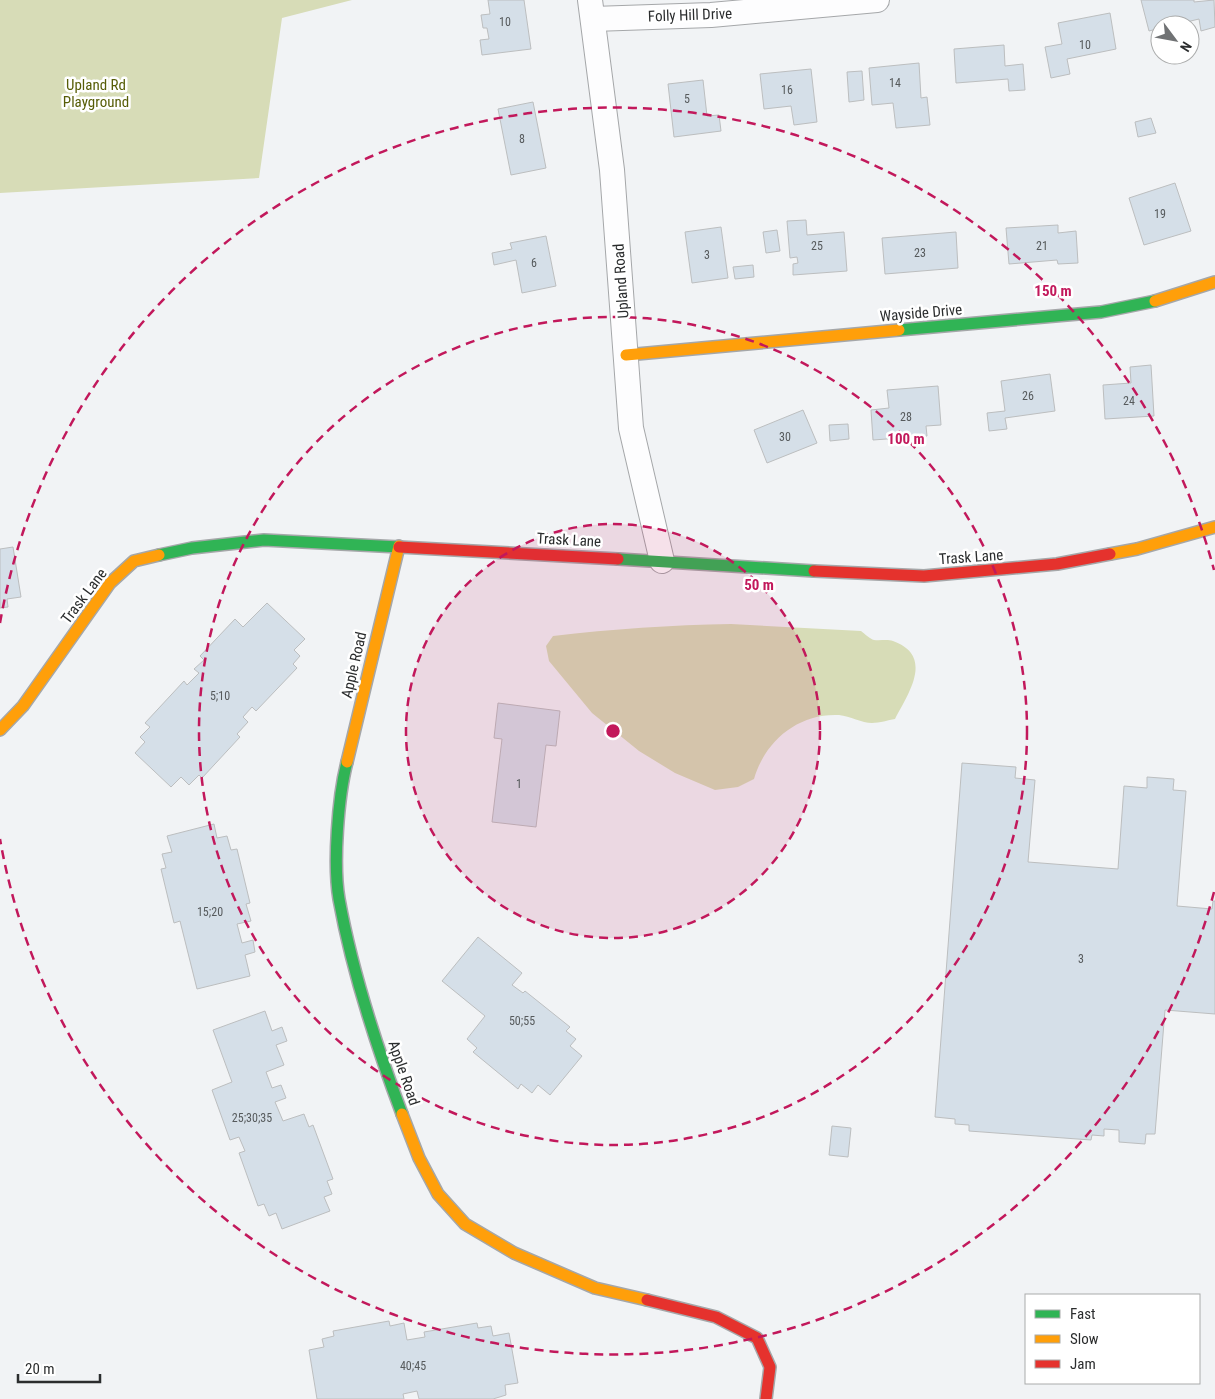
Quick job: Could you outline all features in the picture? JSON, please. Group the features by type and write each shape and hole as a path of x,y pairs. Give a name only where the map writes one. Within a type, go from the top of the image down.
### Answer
{"street":[{"name":"Folly Hill Drive","path":"591,10 712,16 877,0"},
{"name":"Upland Road","path":"591,10 612,170 631,428 662,561"},
{"name":"Wayside Drive","path":"626,355 1101,312 1177,298 1215,282"},
{"name":"Trask Lane","path":"0,730 23,706 110,583 134,561 192,548 264,540 924,576 1057,564 1137,549 1215,527"},
{"name":"Apple Road","path":"399,546 345,768 337,846 339,897 352,955 385,1068 419,1158 438,1194 465,1224 514,1253 595,1288 716,1317 757,1338 770,1367 766,1399"}],"green space":[{"name":"Upland Rd Playground","path":"0,0 352,0 282,18 259,178 0,193"},
{"path":"731,624 861,631 874,640 893,641 906,648 913,656 916,666 915,676 895,719 872,723 839,715 810,719 797,724 785,732 766,753 754,779 738,787 715,790 675,773 639,751 592,713 549,661 546,646 553,636 686,625"}],"building":[{"path":"488,0 524,0 531,49 482,55 480,40 489,39 487,28 483,28 481,15 490,14"},
{"path":"1141,0 1194,0 1194,2 1214,0 1215,27 1201,31 1200,15 1150,15 1149,31"},
{"path":"1110,13 1116,49 1067,59 1070,74 1051,78 1045,47 1062,44 1058,23"},
{"path":"1004,45 1005,66 1023,64 1025,90 1009,91 1008,79 956,83 954,49"},
{"path":"919,63 921,98 927,97 930,125 896,128 893,103 872,105 869,68"},
{"path":"811,69 817,122 794,125 791,106 764,109 760,74"},
{"path":"862,71 864,100 849,102 847,72"},
{"path":"703,80 707,116 719,115 721,131 674,137 668,84"},
{"path":"533,102 546,168 511,175 498,109"},
{"path":"1151,118 1156,133 1138,137 1135,122"},
{"path":"1175,183 1191,231 1144,245 1129,198"},
{"path":"806,220 807,235 844,232 847,271 793,275 793,264 798,263 797,257 790,258 787,221"},
{"path":"1058,225 1058,233 1076,231 1078,263 1058,264 1057,260 1009,264 1006,228"},
{"path":"721,227 728,278 692,283 685,232"},
{"path":"777,230 780,251 766,253 763,232"},
{"path":"956,232 958,268 885,274 882,238"},
{"path":"546,236 556,286 522,293 516,260 494,265 492,253 512,249 510,243"},
{"path":"753,265 754,277 735,279 733,267"},
{"path":"1151,365 1154,416 1105,419 1103,385 1131,383 1130,367"},
{"path":"1050,374 1055,411 1005,418 1007,429 989,431 987,413 1005,411 1001,381"},
{"path":"938,386 941,425 926,426 927,436 873,440 871,410 889,408 887,390"},
{"path":"803,410 817,443 767,463 754,430"},
{"path":"848,424 849,439 830,441 829,425"},
{"path":"13,547 21,597 7,599 8,607 0,608 0,549"},
{"path":"267,603 305,639 294,650 300,656 293,664 297,668 256,711 252,707 243,717 248,722 237,734 240,737 202,778 199,775 189,785 181,777 171,787 135,753 145,742 140,737 150,727 145,723 184,681 187,685 199,673 194,669 204,660 200,656 235,619 243,627"},
{"path":"498,703 560,711 556,746 546,745 536,827 492,822 502,739 494,738"},
{"path":"962,763 1016,767 1015,778 1035,780 1028,862 1118,869 1124,786 1147,788 1147,777 1174,779 1173,790 1186,791 1177,906 1212,909 1213,901 1215,901 1215,1014 1165,1010 1155,1134 1146,1134 1145,1144 1119,1142 1119,1130 1104,1129 1104,1136 1092,1135 1091,1140 969,1131 969,1125 955,1124 955,1119 935,1117"},
{"path":"214,824 217,838 227,836 231,850 237,849 250,903 246,904 251,921 237,924 242,943 253,940 255,952 245,955 250,976 197,989 180,921 174,923 161,869 166,868 162,854 172,852 167,836"},
{"path":"478,937 522,973 512,985 523,993 525,991 570,1027 566,1031 576,1039 570,1046 582,1056 550,1095 538,1085 532,1093 521,1084 518,1089 473,1052 477,1048 467,1039 485,1016 442,981"},
{"path":"265,1011 272,1031 282,1027 287,1041 276,1045 284,1065 266,1072 272,1088 281,1085 286,1098 275,1102 283,1121 304,1114 309,1127 313,1125 333,1179 327,1181 332,1194 324,1197 330,1211 282,1229 276,1213 269,1216 264,1204 258,1206 239,1153 245,1151 239,1137 230,1140 212,1090 232,1082 213,1030"},
{"path":"832,1126 851,1128 848,1157 829,1155"},
{"path":"389,1321 390,1326 404,1323 407,1340 425,1337 424,1332 477,1323 478,1328 491,1326 493,1336 509,1333 518,1383 505,1385 506,1395 493,1399 419,1399 417,1391 403,1394 404,1399 317,1399 309,1350 324,1347 322,1339 334,1336 333,1331"}],"traffic: fast":[{"path":"899,330 1101,312 1155,301"},
{"path":"159,555 192,548 264,540 399,547"},
{"path":"618,559 814,571"},
{"path":"347,762 337,830 336,868 339,899 344,926 366,1008 402,1114"}],"traffic: slow":[{"path":"1155,301 1215,282"},
{"path":"626,355 899,330"},
{"path":"1110,554 1137,549 1215,527"},
{"path":"347,762 399,546"},
{"path":"0,730 23,706 110,583 134,561 159,555"},
{"path":"402,1114 419,1158 438,1194 465,1224 514,1253 595,1288 647,1300"}],"traffic: jam":[{"path":"399,547 618,559"},
{"path":"814,571 924,576 1057,564 1110,554"},
{"path":"647,1300 716,1317 757,1338 770,1367 766,1399"}]}
